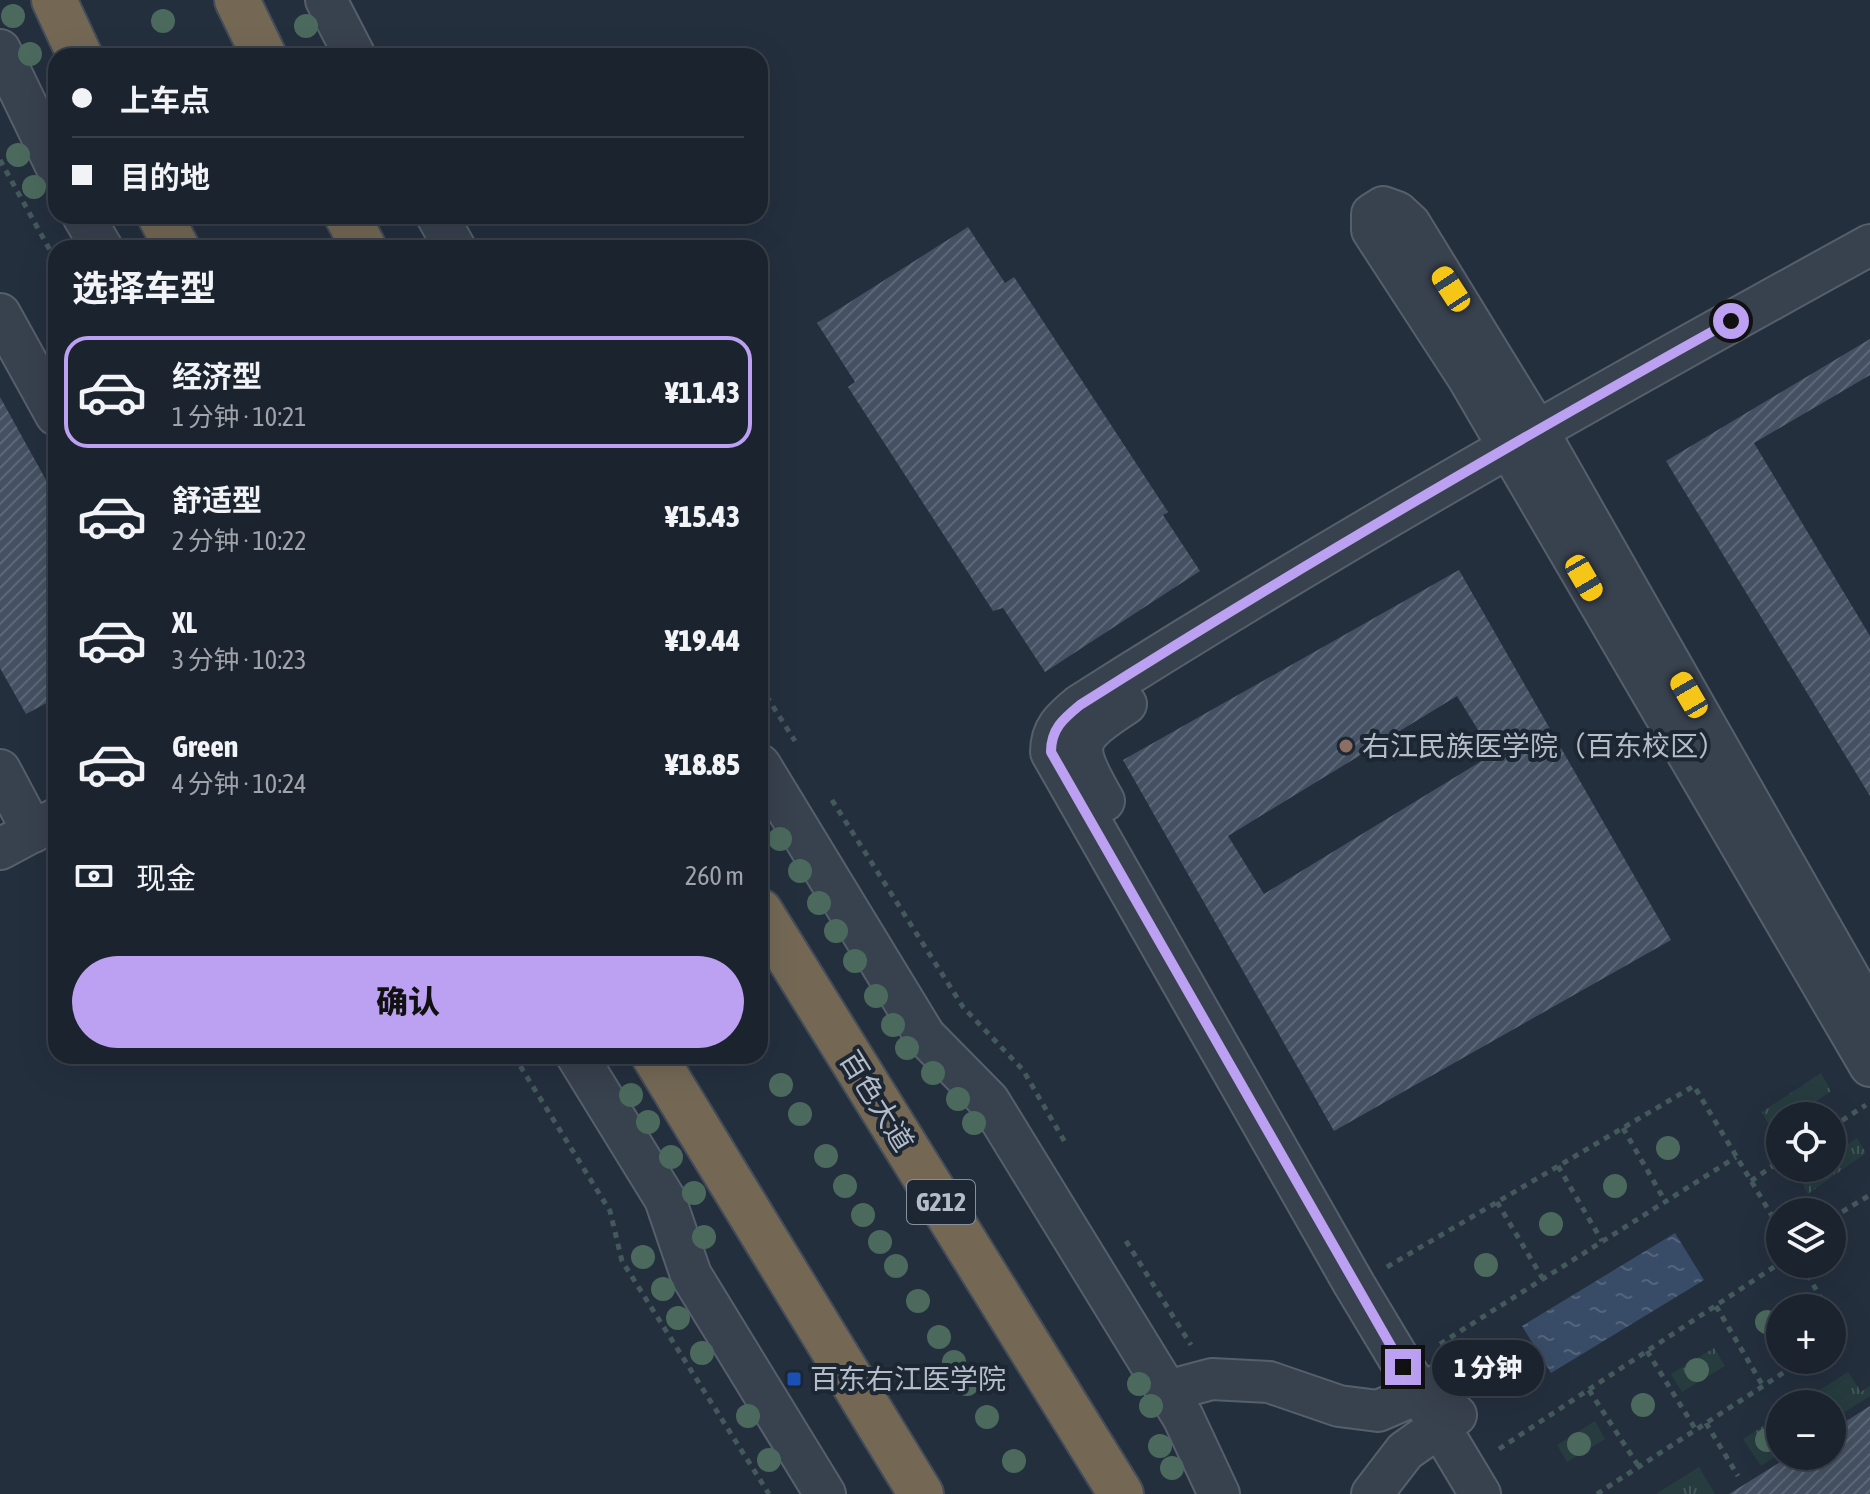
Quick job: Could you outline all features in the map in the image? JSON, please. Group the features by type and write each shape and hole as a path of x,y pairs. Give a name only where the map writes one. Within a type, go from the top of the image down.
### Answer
{"highway":[{"path":"54,0 76,48"},
{"path":"237,0 260,48"},
{"name":"百色大道","path":"768,924 1121,1494"},
{"path":"659,1064 921,1494"}],"street":[{"path":"326,0 351,48"},
{"path":"0,50 48,149"},
{"path":"1870,1014 1528,448 1437,326 1372,230 1372,214 1383,207 1397,212 1410,224 1528,448 1870,1066"},
{"path":"1434,1395 1372,1273 1086,770 1081,753 1083,739 1091,726 1528,448 1870,245"},
{"path":"1503,1494 1481,1476 1051,752 1051,737 1062,719 1080,705 1227,612 1528,448 1870,268"},
{"path":"0,314 48,401"},
{"path":"0,770 30,833"},
{"path":"768,778 925,1036 989,1101 1167,1391 1219,1494"},
{"path":"582,1064 665,1199 691,1275 825,1494"},
{"path":"1167,1391 1212,1379 1269,1382 1339,1406 1378,1411 1434,1395"},
{"path":"1372,1494 1405,1451 1434,1395"}],"path":[{"path":"0,160 48,247"},
{"path":"519,1064 610,1211 622,1261 769,1494"},
{"path":"1372,1273 1694,1086 1766,1206"},
{"path":"1846,1118 1870,1102"},
{"path":"1623,1128 1665,1201"},
{"path":"1434,1395 1543,1279 1736,1157"},
{"path":"1558,1166 1602,1241"},
{"path":"1751,1181 1766,1171"},
{"path":"1846,1210 1870,1195"},
{"path":"1497,1202 1543,1279"},
{"path":"1481,1476 1589,1390 1766,1272"},
{"path":"1716,1306 1763,1386"},
{"path":"1647,1351 1696,1430"},
{"path":"1597,1494 1781,1374"},
{"path":"1589,1390 1639,1467"},
{"path":"1706,1423 1738,1476"}],"green space":[{"path":"1821,1073 1831,1091 1815,1102 1777,1102"},
{"path":"1857,1138 1866,1153 1846,1167 1846,1145"},
{"path":"1802,1182 1825,1182 1808,1194"},
{"path":"1714,1348 1725,1366 1682,1392 1671,1374"},
{"path":"1846,1373 1861,1392 1870,1386 1870,1396 1846,1411 1846,1390 1820,1390"},
{"path":"1595,1421 1605,1439 1567,1462 1557,1445"},
{"path":"1766,1424 1766,1463 1761,1466 1743,1439"},
{"path":"1699,1467 1715,1494 1656,1494"}],"water":[{"path":"1675,1233 1704,1280 1551,1373 1522,1326"}],"building":[{"path":"968,227 1005,283 1014,277 1168,512 1163,515 1200,571 1045,672 1003,608 993,611 848,387 855,382 817,323"},
{"path":"1870,339 1870,375 1754,443 1870,636 1870,796 1666,461"},
{"path":"0,397 48,484 48,702 26,714 0,668"},
{"path":"1459,570 1671,940 1334,1131 1123,760","holes":["1457,696 1493,754 1264,894 1228,836"]},
{"path":"1870,1406 1870,1494 1729,1494 1768,1470 1846,1470 1846,1421"}],"place":[{"name":"右江民族医学院（百东校区）","path":"1346,746"},
{"name":"百东右江医学院","path":"794,1379"}],"route":[{"path":"1403,1367 1051,752 1051,737 1062,719 1080,705 1227,612 1506,446 1731,321"}]}
